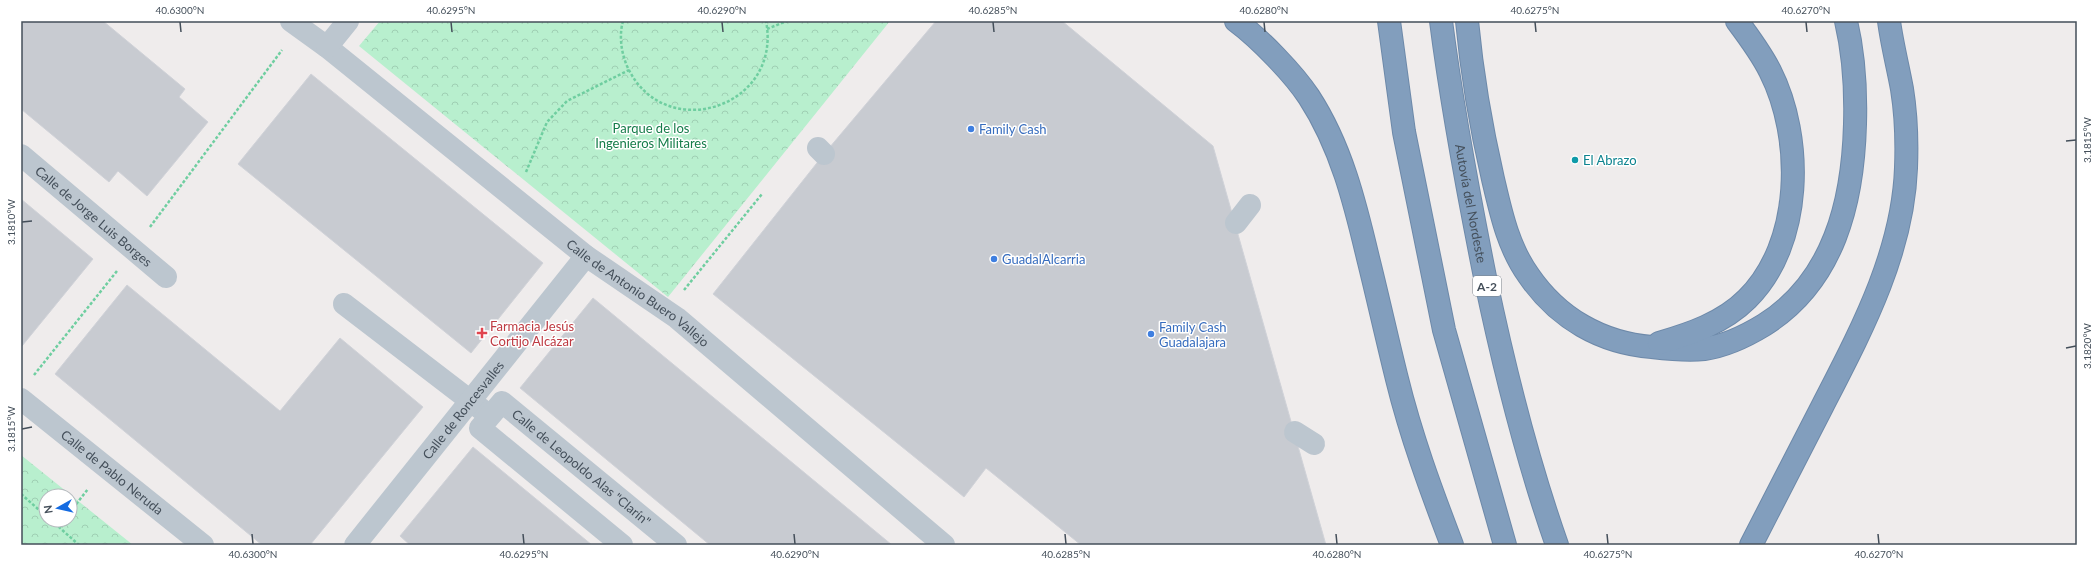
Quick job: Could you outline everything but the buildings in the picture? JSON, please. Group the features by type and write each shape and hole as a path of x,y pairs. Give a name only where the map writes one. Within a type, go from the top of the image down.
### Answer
{"highway":[{"path":"1236,21 1253,34 1309,96 1329,133 1346,175 1398,381 1421,464 1452,545"},
{"path":"1390,21 1404,132 1444,330 1505,545"},
{"name":"Autovía del Nordeste","path":"1441,21 1447,72 1471,206 1502,355 1516,415 1557,545"},
{"path":"1467,21 1484,137 1505,226 1514,252 1528,276 1546,299 1566,317 1589,331 1617,342 1646,347 1679,350 1705,349 1727,343 1751,333 1772,320 1791,303 1822,264 1833,243 1842,220 1849,190 1854,153 1856,104 1850,39 1846,21"},
{"path":"1646,347 1702,329 1724,317 1747,299 1764,279 1777,255 1786,229 1792,202 1793,170 1790,135 1783,104 1771,72 1752,41 1737,21"},
{"path":"1751,545 1860,332 1890,258 1900,222 1906,168 1905,128 1902,91 1889,21"}],"street":[{"path":"327,47 348,21"},
{"name":"Calle de Antonio Buero Vallejo","path":"295,24 327,47 586,256 666,311 944,545"},
{"name":"Calle de Jorge Luis Borges","path":"21,156 166,277"},
{"path":"1236,223 1250,205"},
{"name":"Calle de Roncesvalles","path":"355,545 586,256"},
{"path":"344,304 470,400"},
{"name":"Calle de Pablo Neruda","path":"21,399 203,545"},
{"name":"Calle de Leopoldo Alas \"Clarín\"","path":"470,400 490,416"},
{"name":"Calle de Leopoldo Alas \"Clarín\"","path":"622,545 480,428 502,402 676,545"},
{"path":"1295,432 1314,444"}],"path":[{"path":"623,21 621,44 629,70 644,91 659,102 693,111 711,109 727,103 742,93 754,80 762,64 767,47 766,21"},
{"path":"767,29 786,21"},
{"path":"31,378 133,250 295,24"},
{"path":"515,198 547,122 567,101 629,70"},
{"path":"666,311 762,194"},
{"path":"21,494 38,509"},
{"path":"59,528 79,545"}],"green space":[{"name":"Parque de los Ingenieros Militares","path":"380,21 890,21 668,297 359,46"},
{"path":"21,455 62,488 38,488 38,528 78,528 78,501 133,545 21,545"}],"place":[{"name":"Family Cash","path":"971,129"},
{"name":"El Abrazo","path":"1575,160"},
{"name":"GuadalAlcarria","path":"994,259"},
{"name":"Farmacia Jesús Cortijo Alcázar","path":"482,333"},
{"name":"Family Cash Guadalajara","path":"1151,334"}]}
